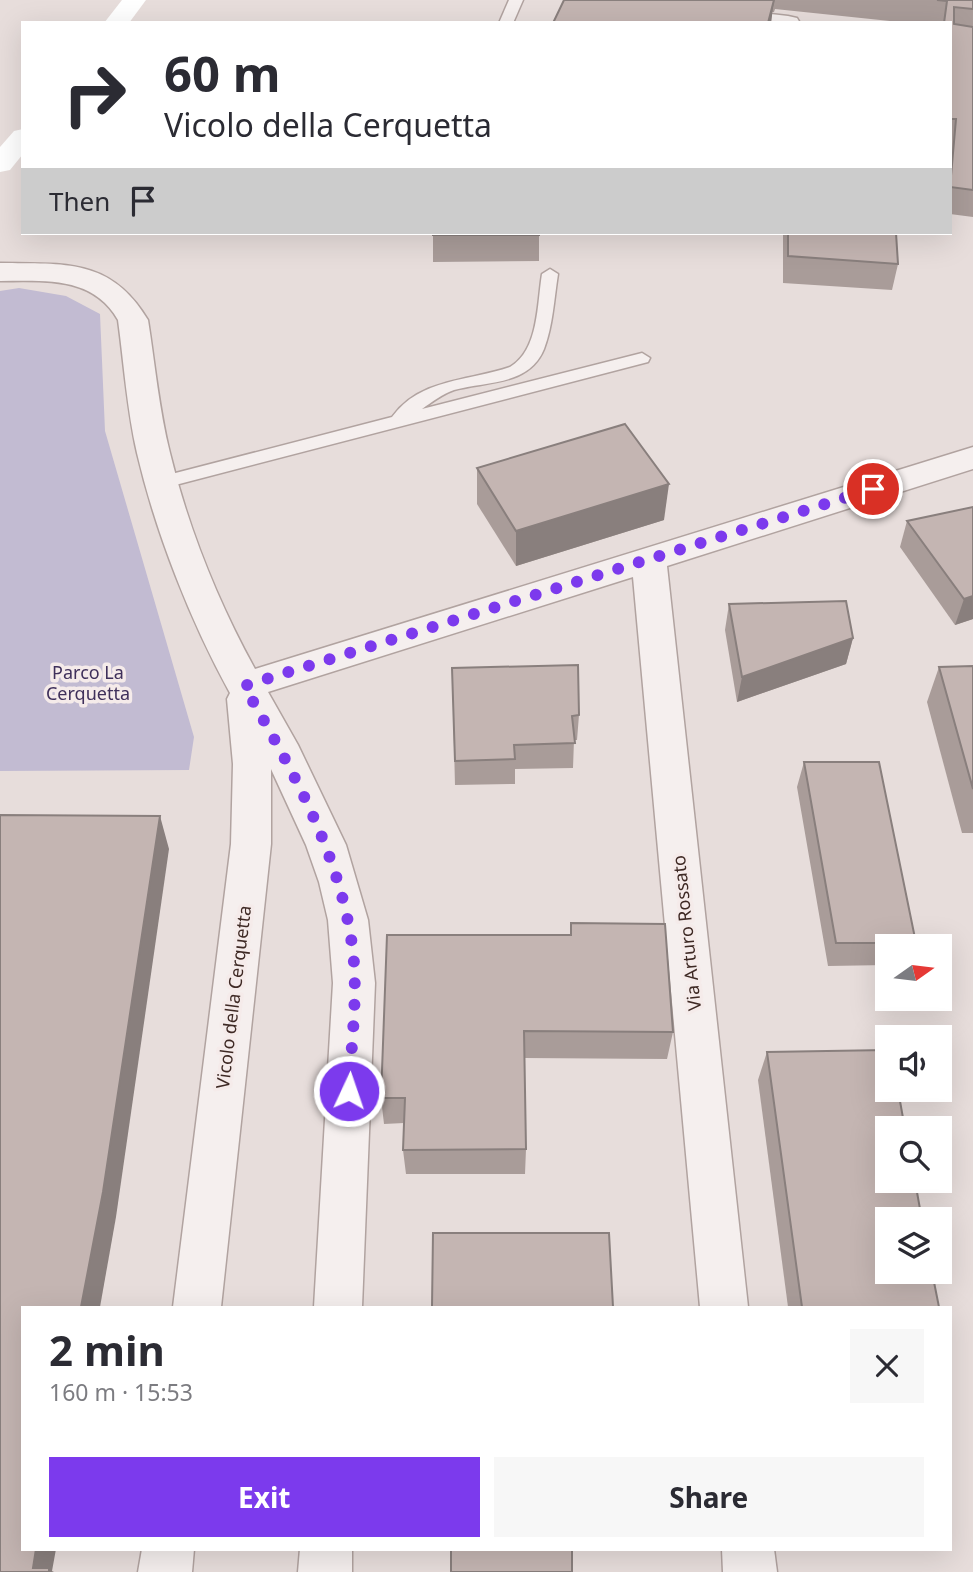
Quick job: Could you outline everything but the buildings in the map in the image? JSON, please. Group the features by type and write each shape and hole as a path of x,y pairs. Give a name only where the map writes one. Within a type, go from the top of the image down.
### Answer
{"street":[{"path":"118,21 134,0"},
{"path":"695,12 771,21"},
{"path":"0,164 21,139"},
{"name":"Vicolo della Cerquetta","path":"0,272 83,278 109,288 125,302 133,320 147,422 160,483 220,638 244,686 279,745 326,845 339,882 348,920 355,983 338,1306"},
{"path":"244,686 973,458"},
{"name":"Via Arturo Rossato","path":"649,559 724,1306"},
{"name":"Vicolo della Cerquetta","path":"197,1306 253,820 252,764 244,686"},
{"path":"166,1572 168,1551"},
{"path":"325,1572 326,1551"},
{"path":"748,1551 750,1572"}],"lane":[{"path":"507,21 516,0"},
{"path":"394,423 429,396 446,387 511,372 526,365 536,346 550,274"},
{"path":"160,483 642,358"}],"green space":[{"name":"Parco La Cerquetta","path":"19,288 66,296 100,314 105,431 194,737 189,770 0,771 0,291"}],"route":[{"path":"349,1091 355,983 348,920 339,882 326,845 279,745 244,686 873,489"}]}
